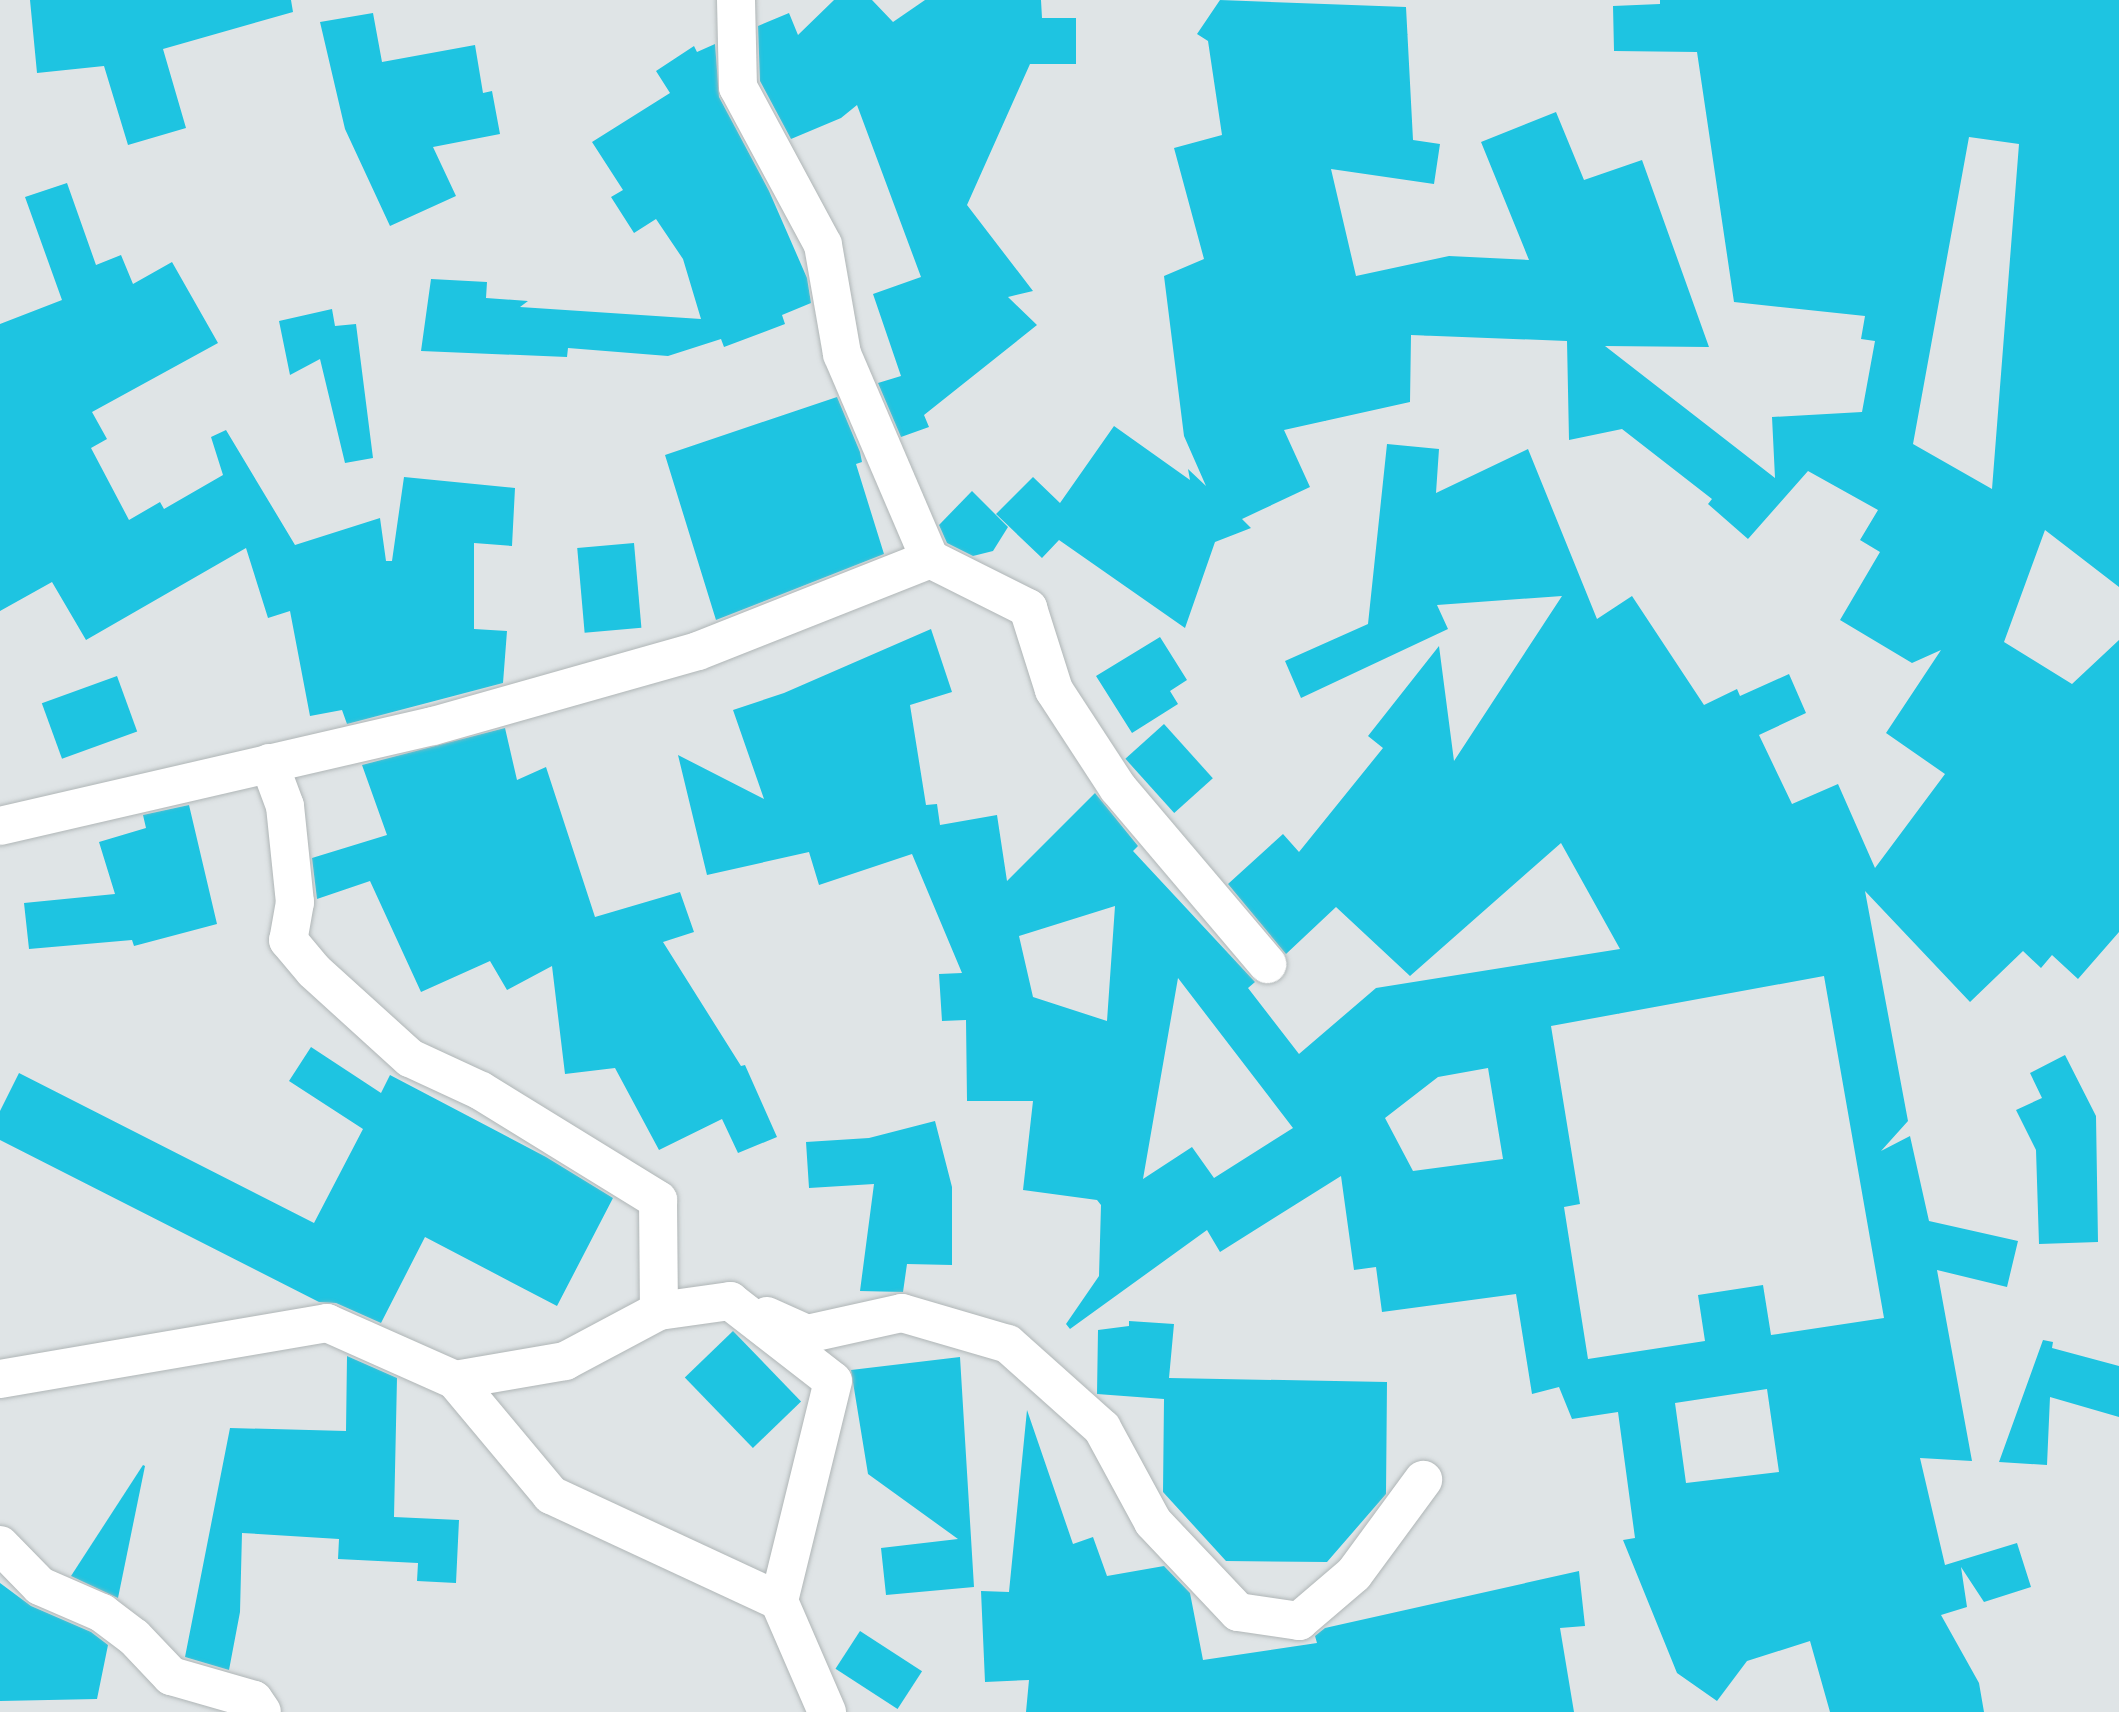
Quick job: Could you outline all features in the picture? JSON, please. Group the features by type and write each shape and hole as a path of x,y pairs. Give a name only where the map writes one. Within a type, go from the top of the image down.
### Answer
{"street":[{"path":"736,0 738,86 823,245 842,354 930,559 1028,608 1054,690 1118,788 1267,964"},
{"path":"0,826 433,726 698,651 930,559"},
{"path":"269,763 285,806 295,902 288,940 314,971 410,1058 481,1091 658,1199 659,1311"},
{"path":"730,1300 833,1381 779,1601 827,1712"},
{"path":"455,1380 565,1361 659,1311 730,1300 807,1334 902,1313 1008,1344 1102,1428 1153,1522 1238,1612 1299,1621 1354,1574 1423,1480"},
{"path":"0,1379 327,1323 455,1380 551,1495 779,1601"},
{"path":"0,1545 40,1586 102,1612 171,1676 254,1700 262,1712"}],"building":[{"path":"30,0 291,0 293,12 163,49 186,128 128,145 104,66 37,73"},
{"path":"834,0 872,0 893,22 925,0 1041,0 1042,18 1076,18 1076,64 1030,64 967,205 1033,291 1008,297 1037,325 924,415 929,427 901,437 878,383 901,376 873,294 921,277 857,105 841,118 791,139 760,81 758,26 789,13 798,35"},
{"path":"1220,0 1406,7 1413,140 1440,144 1434,184 1331,169 1356,276 1449,256 1529,260 1481,142 1556,112 1584,180 1642,160 1709,347 1605,346 1775,478 1772,417 1862,412 1875,341 1861,339 1865,316 1734,302 1697,52 1614,51 1613,6 1660,4 1660,0 2119,0 2119,587 2045,530 2004,642 2072,684 2119,640 2119,932 2078,979 2052,955 2041,968 2023,951 1970,1002 1865,891 1908,1121 1881,1151 1910,1136 1929,1221 2018,1241 2007,1287 1937,1270 1972,1461 1920,1458 1945,1565 2017,1543 2031,1587 1984,1602 1961,1567 1967,1607 1941,1615 1979,1683 1984,1712 1830,1712 1810,1641 1747,1661 1717,1701 1677,1673 1623,1540 1635,1538 1618,1412 1572,1419 1559,1387 1532,1394 1516,1294 1382,1312 1376,1267 1354,1270 1341,1176 1220,1252 1207,1230 1070,1329 1066,1324 1099,1276 1101,1205 1097,1200 1023,1190 1033,1101 967,1101 966,1020 942,1021 939,974 962,973 912,854 819,885 809,852 707,875 678,755 764,799 733,710 784,693 931,629 952,692 910,705 926,805 937,804 940,825 997,815 1007,881 1095,793 1138,846 1133,851 1255,982 1248,988 1299,1054 1376,988 1620,949 1561,843 1410,976 1336,907 1286,954 1228,884 1283,834 1299,852 1383,748 1368,736 1439,646 1454,761 1562,596 1437,605 1448,629 1301,698 1285,661 1368,624 1387,444 1439,449 1436,493 1528,449 1597,619 1632,596 1704,705 1737,689 1740,696 1789,674 1806,713 1759,735 1792,804 1838,784 1875,868 1945,774 1886,733 1941,650 1912,663 1840,620 1880,552 1860,540 1878,510 1808,471 1748,539 1708,504 1712,499 1622,429 1569,440 1567,341 1411,335 1410,402 1284,430 1310,487 1242,519 1251,528 1215,542 1185,628 1059,540 1042,558 996,514 1033,477 1060,503 1114,426 1190,480 1188,469 1206,486 1184,436 1164,276 1204,259 1174,148 1222,135 1208,41 1197,34","holes":["1969,137 2019,144 1992,489 1913,444","1115,906 1107,1021 1033,997 1019,936","1824,976 1884,1318 1771,1335 1763,1285 1698,1295 1705,1341 1588,1359 1564,1207 1580,1204 1551,1026","1178,978 1293,1128 1214,1178 1192,1147 1143,1179","1488,1068 1503,1159 1413,1171 1385,1118 1438,1077","1767,1389 1779,1472 1686,1483 1675,1403"]},
{"path":"373,13 382,62 475,45 483,93 492,91 500,134 433,147 456,196 390,226 345,129 320,22"},
{"path":"715,44 719,97 769,191 807,278 811,303 782,315 785,324 724,347 721,339 668,356 568,348 567,357 421,351 431,279 487,282 486,298 528,301 520,307 701,319 683,259 656,219 634,233 611,197 623,190 592,142 670,93 656,71 694,46 697,52"},
{"path":"67,183 96,265 121,255 133,284 172,262 218,343 92,412 107,439 91,448 129,520 160,502 164,509 223,475 211,437 226,430 295,545 380,518 386,561 392,561 404,477 515,488 512,546 474,543 474,629 507,631 503,683 347,724 342,710 310,716 290,611 268,618 246,548 86,640 52,582 0,611 0,324 62,300 25,197"},
{"path":"332,309 335,326 356,324 373,458 345,463 320,359 290,375 279,321"},
{"path":"837,397 860,452 862,462 856,464 884,554 716,620 665,455"},
{"path":"972,491 1008,527 993,551 973,556 947,543 939,525"},
{"path":"634,543 641,628 585,633 577,548"},
{"path":"1160,637 1187,680 1170,691 1178,704 1132,733 1096,676"},
{"path":"117,676 137,731 62,759 42,703"},
{"path":"1164,724 1213,778 1174,813 1125,759"},
{"path":"505,728 517,780 546,767 595,917 680,892 694,932 663,942 741,1066 745,1065 777,1137 738,1153 722,1119 659,1150 615,1068 565,1074 552,966 507,990 490,961 421,992 370,881 317,899 312,858 387,835 362,765"},
{"path":"189,805 217,924 134,946 132,940 29,949 24,903 115,894 99,842 146,828 143,815"},
{"path":"311,1047 381,1093 390,1075 546,1157 613,1198 557,1306 425,1237 381,1323 336,1303 319,1302 0,1140 0,1111 19,1073 314,1223 363,1129 289,1081"},
{"path":"2065,1055 2096,1116 2098,1242 2039,1244 2036,1150 2016,1110 2042,1098 2030,1073"},
{"path":"935,1121 952,1187 952,1265 907,1264 903,1292 860,1291 874,1184 809,1188 806,1142 869,1138"},
{"path":"1129,1321 1174,1324 1169,1378 1387,1382 1386,1494 1327,1562 1226,1561 1163,1492 1164,1399 1097,1394 1098,1330 1129,1326"},
{"path":"733,1331 801,1401 753,1448 685,1378"},
{"path":"2043,1340 2053,1342 2052,1348 2119,1366 2119,1417 2050,1397 2047,1465 1999,1462"},
{"path":"347,1356 397,1378 394,1517 459,1520 456,1583 417,1581 418,1563 338,1559 339,1539 242,1533 240,1612 229,1670 185,1657 230,1428 346,1431"},
{"path":"960,1357 974,1587 886,1595 881,1548 958,1539 868,1474 851,1370"},
{"path":"1027,1410 1073,1544 1093,1537 1107,1576 1164,1566 1190,1593 1203,1660 1317,1643 1315,1636 1325,1628 1579,1571 1585,1626 1560,1628 1574,1712 1026,1712 1029,1680 985,1682 981,1591 1009,1592"},
{"path":"143,1465 145,1466 118,1598 71,1576"},
{"path":"0,1583 31,1606 91,1632 108,1645 97,1699 0,1701"},
{"path":"860,1631 922,1671 898,1709 835,1669"}]}
